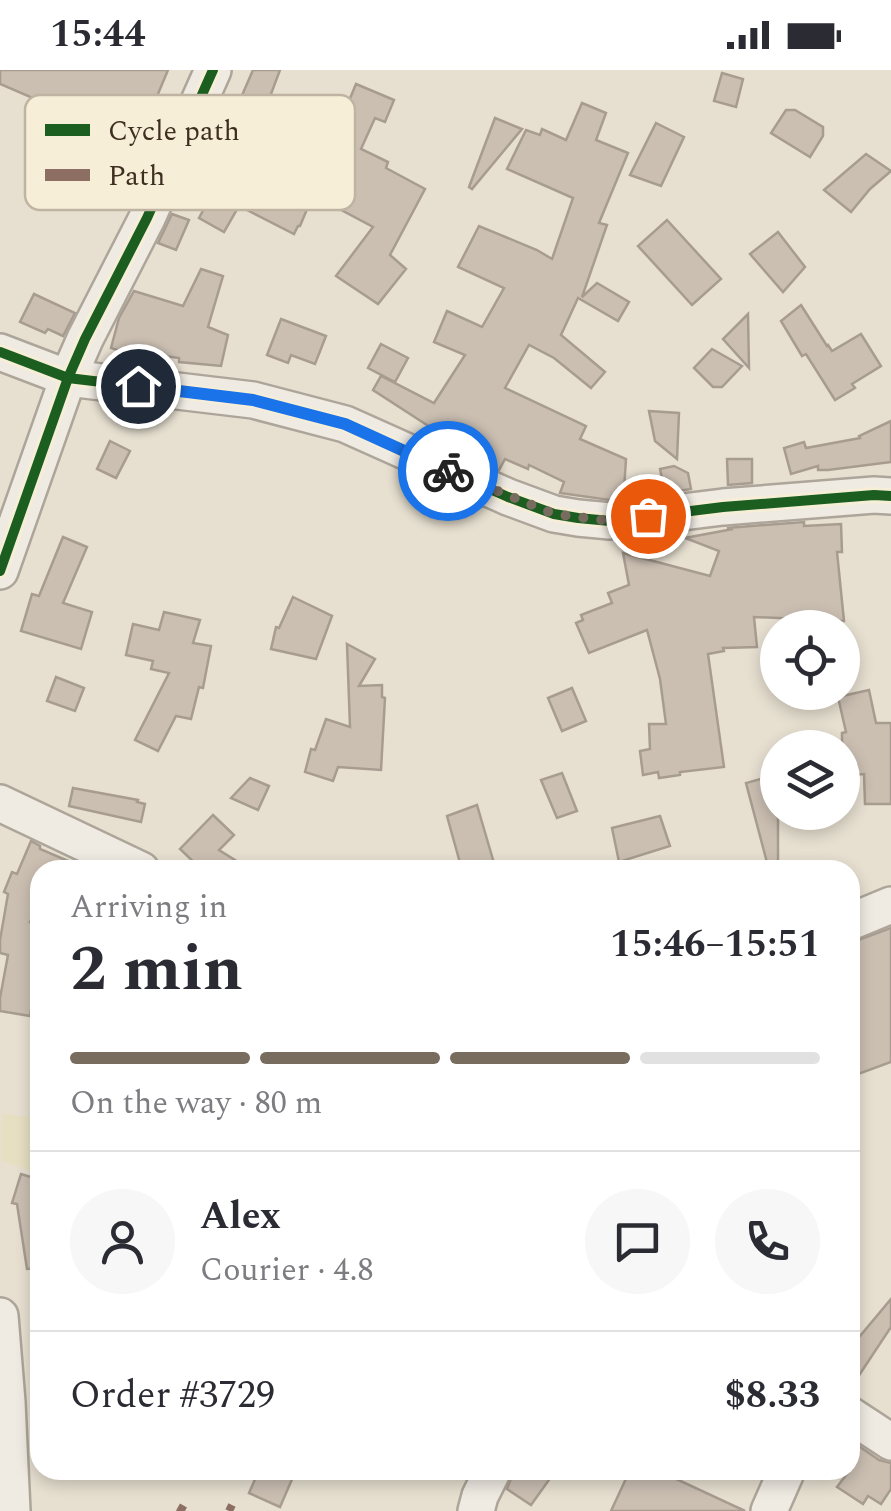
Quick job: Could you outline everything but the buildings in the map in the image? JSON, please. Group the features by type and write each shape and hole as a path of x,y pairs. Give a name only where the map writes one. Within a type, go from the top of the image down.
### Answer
{"street":[{"path":"203,95 214,70"},
{"path":"0,570 68,378 151,210"},
{"path":"0,352 68,378 253,400 345,424 508,497 554,514 578,518 610,521 723,507 891,496"},
{"path":"0,803 120,860"},
{"path":"860,918 891,906"},
{"path":"0,1316 12,1511"},
{"path":"769,1511 783,1480"}],"shaded area":[{"path":"2,1114 30,1117 30,1171 1,1161"}],"marked path":[{"path":"229,1511 232,1505"},
{"path":"178,1507 185,1511"}],"cycle path":[{"path":"202,95 213,70"},
{"path":"0,571 68,378 151,210"},
{"path":"0,352 68,378 253,400 345,424 508,497 554,514 578,518 610,521 723,507 891,496"}],"way so far":[{"path":"448,471 554,514 610,521 648,516"}],"route":[{"path":"138,386 253,400 345,424 448,471"}]}
